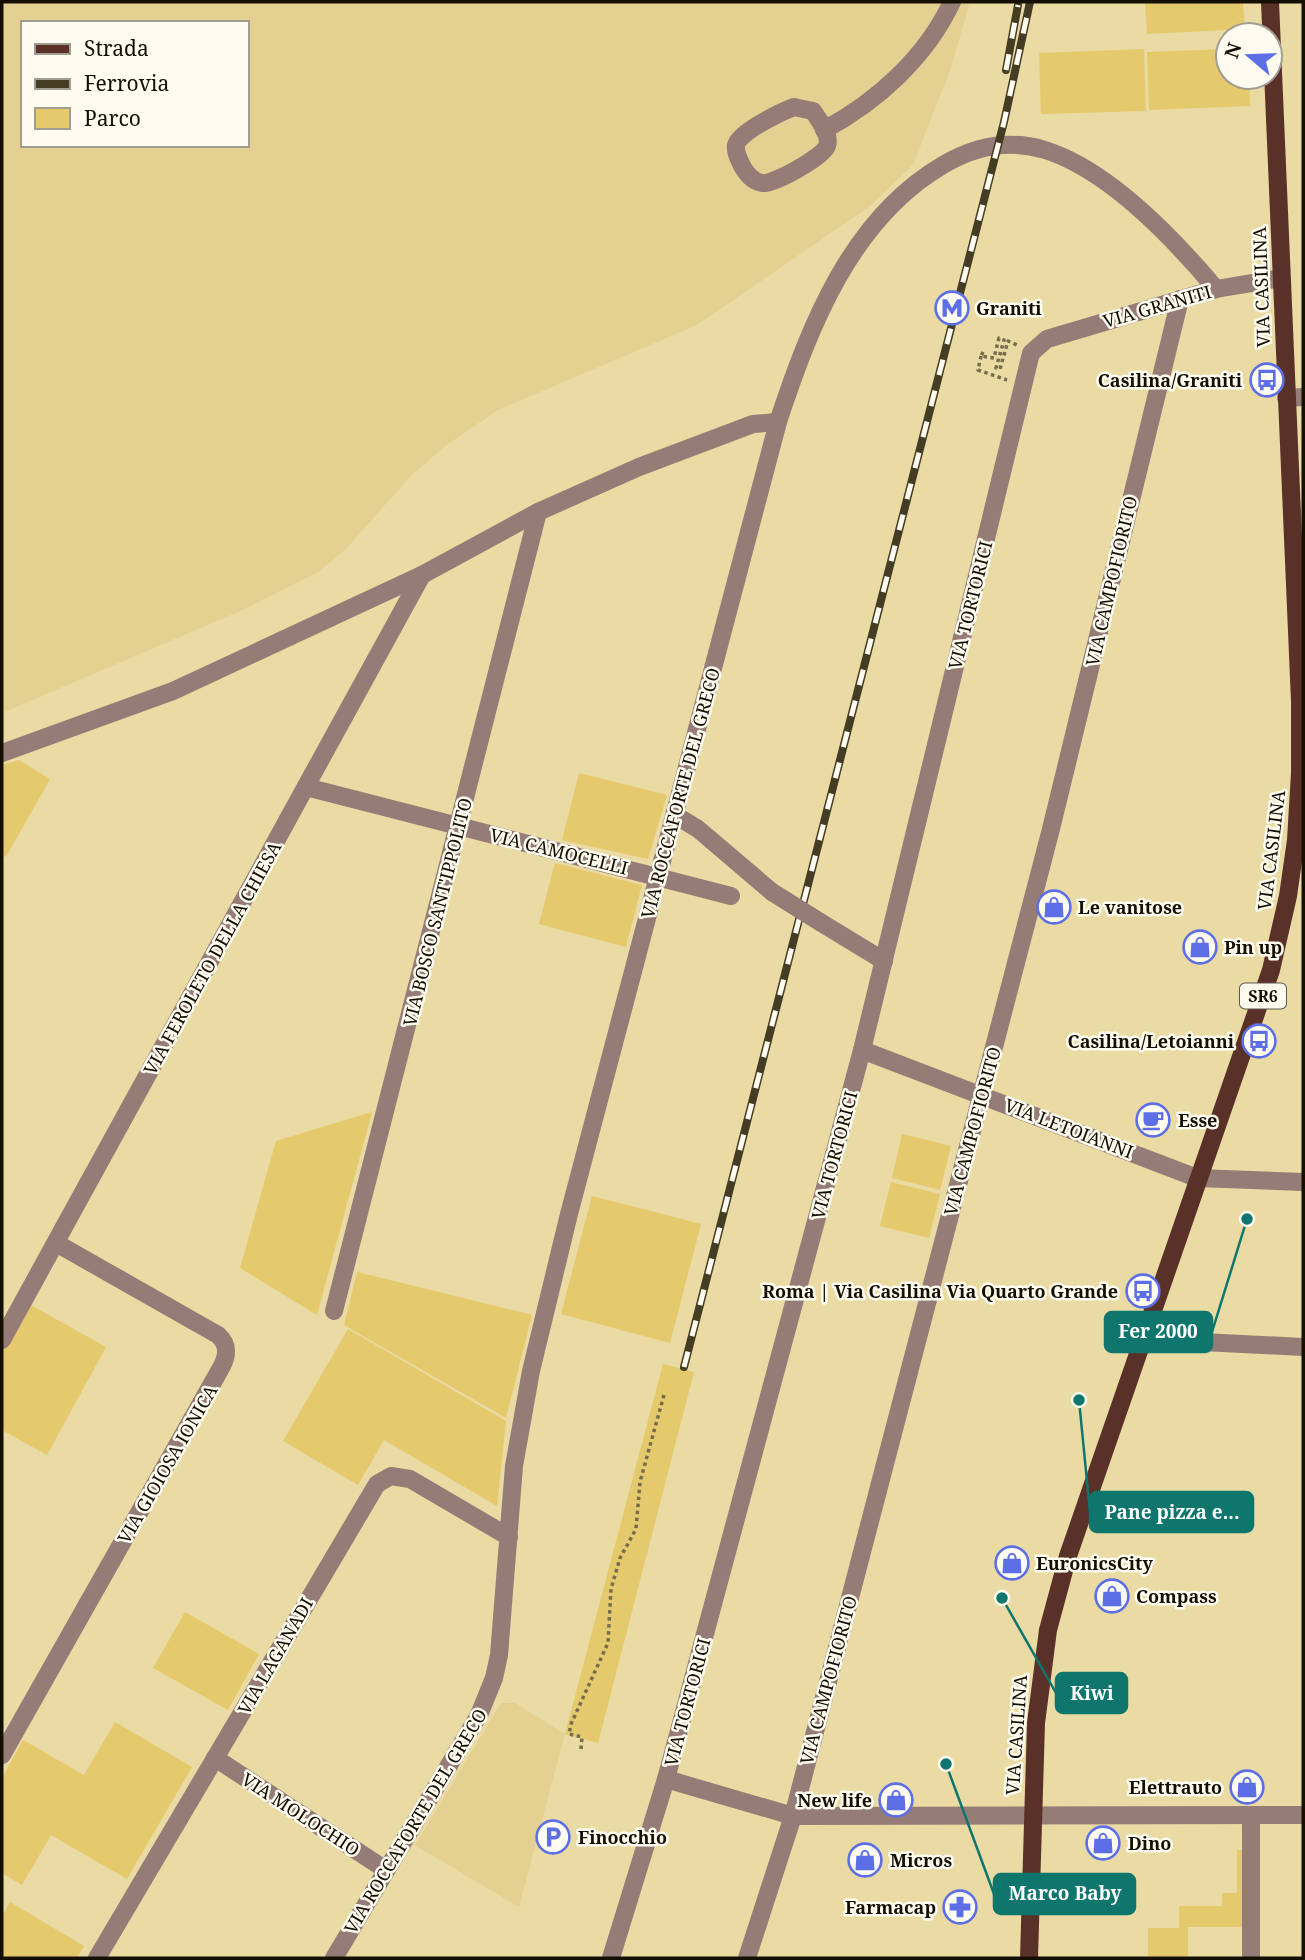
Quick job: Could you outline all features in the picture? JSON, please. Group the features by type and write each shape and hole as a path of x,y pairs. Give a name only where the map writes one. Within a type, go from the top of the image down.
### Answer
{"main road":[{"name":"VIA CASILINA","path":"1029,1958 1038,1701 1051,1616 1068,1556 1271,970 1288,897 1296,839 1300,724 1294,398 1282,278 1270,2"}],"street":[{"path":"824,130 873,98 908,66 930,39 952,2"},
{"path":"794,107 814,111 824,130 828,143 823,152 770,183 749,177 736,154 738,140 745,133 794,107"},
{"name":"VIA ROCCAFORTE DEL GRECO","path":"334,1958 476,1720 491,1688 499,1655 515,1458 531,1371 566,1224 778,422 812,329 859,244 885,212 918,182 975,150 1005,145 1028,146 1058,155 1080,167 1167,236 1216,289"},
{"name":"VIA GRANITI","path":"1032,353 1047,339 1180,299 1216,289 1282,278"},
{"name":"VIA CAMPOFIORITO","path":"747,1958 793,1816 982,1094 1054,818 1180,299"},
{"name":"VIA TORTORICI","path":"611,1958 666,1779 862,1051 1032,353"},
{"path":"2,753 161,696 422,575 538,512 693,446 753,424 778,422"},
{"name":"VIA BOSCO SANT'IPPOLITO","path":"334,1311 538,512"},
{"name":"VIA FEROLETO DELLA CHIESA","path":"2,1340 422,575"},
{"name":"VIA CAMOCELLI","path":"306,787 731,896"},
{"path":"675,815 698,829 772,892 884,961"},
{"name":"VIA LETOIANNI","path":"862,1051 982,1094 1197,1178 1303,1182"},
{"name":"VIA GIOIOSA IONICA","path":"2,1755 222,1366 227,1352 225,1342 218,1335 56,1243"},
{"path":"1142,1339 1303,1347"},
{"name":"VIA LAGANADI","path":"97,1958 372,1491 383,1479 395,1476 410,1479 509,1537"},
{"name":"VIA MOLOCHIO","path":"215,1758 386,1870"},
{"path":"666,1779 793,1816 1303,1815"},
{"path":"1251,1816 1251,1958"}],"path":[{"path":"1008,380 978,370 982,354 994,358 999,338 1004,340 996,369 1000,369 1008,341 1017,344 1014,356 1032,353"},
{"path":"581,1749 582,1737 569,1734 571,1724 608,1643 611,1589 620,1558 636,1529 640,1482 664,1395"}],"shaded area":[{"path":"2,2 970,2 951,68 913,165 870,206 697,325 498,410 445,446 409,478 345,550 318,572 245,609 2,713"},
{"path":"501,1703 515,1703 565,1734 519,1907 415,1845"}],"green space":[{"path":"1145,2 1243,2 1244,21 1214,21 1214,31 1147,34"},
{"path":"1144,49 1146,111 1041,114 1039,53"},
{"path":"1214,50 1214,91 1249,91 1250,106 1149,110 1147,52"},
{"path":"19,760 50,779 6,857 2,855 2,765"},
{"path":"579,773 667,795 648,859 562,840"},
{"path":"555,863 642,885 626,947 539,924"},
{"path":"372,1112 317,1315 240,1268 276,1141"},
{"path":"902,1134 951,1146 940,1190 892,1178"},
{"path":"891,1182 940,1194 929,1238 880,1226"},
{"path":"592,1196 701,1224 670,1343 561,1314"},
{"path":"357,1272 532,1315 506,1418 344,1325"},
{"path":"29,1304 106,1347 47,1455 2,1430 2,1353"},
{"path":"348,1329 506,1421 497,1506 384,1440 358,1485 283,1441"},
{"path":"663,1364 694,1372 598,1743 565,1734"},
{"path":"185,1612 259,1654 228,1710 153,1668"},
{"path":"115,1722 192,1767 127,1879 51,1835 22,1885 2,1873 2,1778 23,1740 84,1775"},
{"path":"1237,1850 1246,1850 1246,1927 1188,1927 1188,1958 1148,1958 1148,1928 1179,1928 1179,1906 1222,1906 1222,1893 1237,1893"},
{"path":"10,1902 84,1946 77,1958 2,1958 2,1916"}],"railway":[{"path":"684,1367 1004,122 1030,2"},
{"path":"1006,70 1018,5"}],"place":[{"name":"Graniti","path":"952,308"},
{"name":"Casilina/Graniti","path":"1267,380"},
{"name":"Le vanitose","path":"1054,907"},
{"name":"Pin up","path":"1200,947"},
{"name":"Casilina/Letoianni","path":"1259,1041"},
{"name":"Esse","path":"1153,1120"},
{"name":"Fer 2000","path":"1247,1219"},
{"name":"Roma | Via Casilina Via Quarto Grande","path":"1143,1291"},
{"name":"Pane pizza e...","path":"1079,1400"},
{"name":"EuronicsCity","path":"1012,1563"},
{"name":"Compass","path":"1112,1596"},
{"name":"Kiwi","path":"1002,1598"},
{"name":"Marco Baby","path":"946,1764"},
{"name":"Elettrauto","path":"1247,1787"},
{"name":"New life","path":"896,1800"},
{"name":"Finocchio","path":"553,1837"},
{"name":"Dino","path":"1103,1843"},
{"name":"Micros","path":"865,1860"},
{"name":"Farmacap","path":"960,1907"}]}
